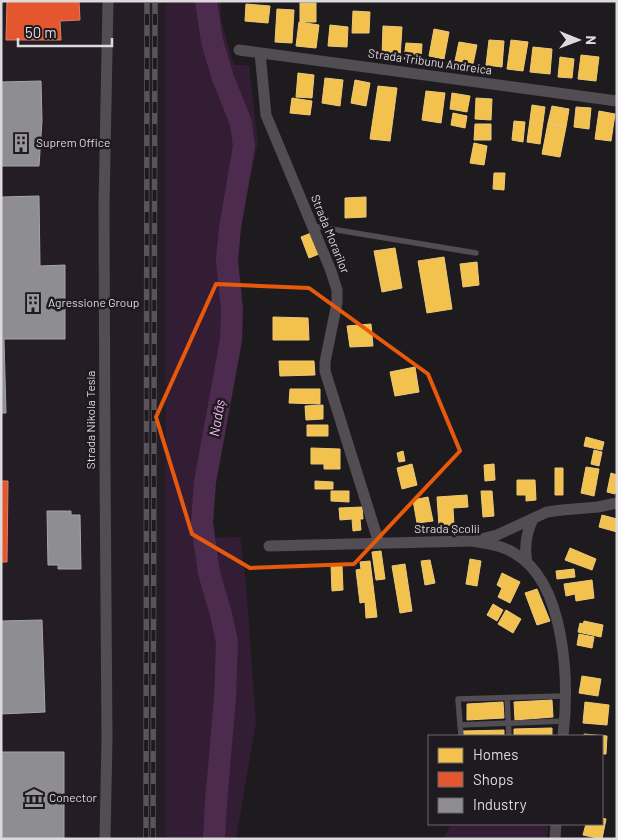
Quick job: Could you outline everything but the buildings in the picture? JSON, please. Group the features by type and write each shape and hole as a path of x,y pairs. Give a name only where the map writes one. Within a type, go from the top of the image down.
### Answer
{"street":[{"name":"Strada Nikola Tesla","path":"105,839 107,739 104,206 108,1"},
{"name":"Strada Tribunu Andreica","path":"239,50 617,101"},
{"name":"Strada Morarilor","path":"260,53 266,115 337,290 337,303 325,362 325,371 379,543"},
{"path":"470,541 497,535 547,512 598,507 617,503"},
{"path":"527,563 525,551 526,538 533,519"},
{"name":"Strada Școlii","path":"270,546 470,541 486,543 513,552 527,563 545,588 559,627 563,644 566,696 564,735"},
{"path":"555,839 556,825"}],"lane":[{"path":"312,226 476,253"},
{"path":"461,735 458,699 566,696"},
{"path":"507,698 509,735"},
{"path":"460,725 565,721"}],"highlighted area":[{"path":"216,284 309,288 428,374 460,451 354,564 250,568 192,534 156,417"}],"shaded area":[{"path":"1,1 166,1 166,839 1,839"},
{"path":"166,1 221,1 221,20 234,65 249,65 258,143 234,255 238,323 235,368 211,490 209,511 210,538 240,537 246,585 256,722 236,839 166,839"},
{"path":"450,825 548,825 547,839 443,839"}],"waterway":[{"name":"Nadăș","path":"206,1 212,41 223,78 241,123 244,146 230,228 227,260 232,309 231,340 205,482 202,523 209,573 227,642 225,698 214,839"}],"railway":[{"path":"146,839 147,1"},
{"path":"153,839 155,1"}],"place":[{"name":"Suprem Office","path":"21,143"},
{"name":"Agressione Group","path":"33,303"},
{"name":"Conector","path":"34,798"}]}
